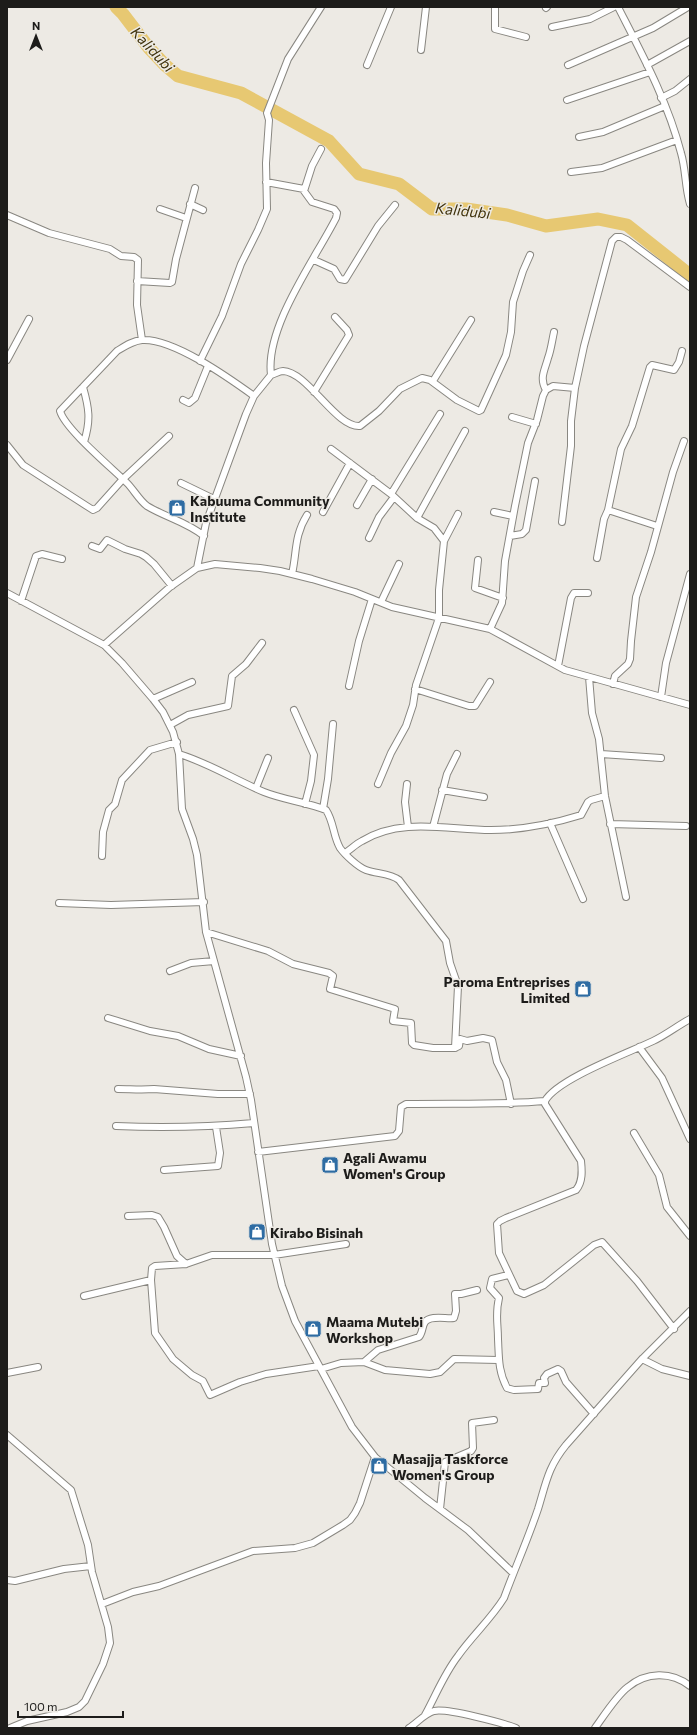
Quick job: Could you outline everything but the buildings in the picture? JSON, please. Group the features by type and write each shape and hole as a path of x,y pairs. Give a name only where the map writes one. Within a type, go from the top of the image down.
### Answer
{"street":[{"path":"200,361 222,316 241,264 265,213 269,120 267,113 271,101 288,59 321,7"},
{"path":"367,66 391,7"},
{"path":"421,50 426,7"},
{"path":"495,7 495,29 526,37"},
{"path":"552,28 590,19 614,7 619,7 665,106 684,165 690,204"},
{"path":"568,65 653,28 688,7"},
{"path":"647,65 690,41"},
{"path":"567,100 650,72"},
{"path":"661,98 675,91 690,79"},
{"path":"579,137 603,132 665,106"},
{"path":"571,172 602,168 677,140"},
{"path":"304,189 312,166 321,149"},
{"path":"266,182 304,189 312,202 334,209 337,214 314,260 284,314 271,358 272,375"},
{"path":"137,281 172,282 176,258 195,188"},
{"path":"190,204 203,210"},
{"path":"314,260 334,269 340,279 346,280 378,226 395,205"},
{"path":"160,209 186,218"},
{"path":"7,215 49,233 110,249 121,256 138,260 137,305 142,340"},
{"path":"562,522 571,446 571,420 575,388 584,346 612,241 616,237 621,237 627,240 690,287"},
{"path":"197,568 206,523 254,396 272,375 283,371 294,375 343,420 356,427 360,426 379,411 400,389 422,378 433,381 457,400 479,411 482,408 506,355 511,332 513,302 530,255"},
{"path":"314,392 349,335 347,330 336,317"},
{"path":"7,360 29,319"},
{"path":"433,381 471,320"},
{"path":"546,390 542,378 554,332"},
{"path":"204,536 190,526 148,506 123,479 84,442 63,417 60,411 117,351 127,344 142,340 151,340 166,344 200,361 254,396"},
{"path":"597,558 604,519 608,510 622,449 632,426 647,373 652,365 674,370 679,362 682,351"},
{"path":"183,400 189,403 195,398 208,366"},
{"path":"490,629 499,612 503,598 504,568 513,516 528,443 536,424 543,396 546,390 553,386 575,388"},
{"path":"83,387 90,414 84,442"},
{"path":"369,538 379,517 393,496 440,414"},
{"path":"512,417 536,424"},
{"path":"417,518 465,431"},
{"path":"7,445 23,466 93,510 98,508 123,479 169,436"},
{"path":"613,684 615,676 628,664 630,659 636,597 684,441"},
{"path":"331,449 372,479 417,518 434,528 444,541"},
{"path":"324,512 350,463"},
{"path":"357,505 372,479"},
{"path":"510,536 522,534 526,530 535,481"},
{"path":"181,483 214,499"},
{"path":"608,510 657,526"},
{"path":"494,512 513,516"},
{"path":"378,784 391,753 406,726 415,689 439,618 439,590 444,541 458,514"},
{"path":"292,574 295,559 295,544 300,526 307,515"},
{"path":"92,546 100,549 107,540 125,549 142,554 154,564 172,586"},
{"path":"21,601 36,556 42,554 62,559"},
{"path":"478,560 475,588 503,598"},
{"path":"104,645 172,586 197,568 215,564 260,568 292,574 355,592 392,607 490,629 558,666 589,677 690,705"},
{"path":"381,602 398,564"},
{"path":"661,697 668,656 690,574"},
{"path":"7,593 104,645 122,663 153,699 163,712 170,725 180,754 182,809 197,855 204,902 206,932 241,1056 250,1094 274,1255 288,1304 352,1427 375,1457 385,1467 483,1543 513,1572"},
{"path":"558,666 571,598 574,593 588,593"},
{"path":"349,686 359,641 372,599"},
{"path":"170,725 193,714 228,706 232,676 246,664 262,644"},
{"path":"589,677 592,713 598,732 605,796 626,896"},
{"path":"153,699 192,682"},
{"path":"415,689 469,706 475,706 490,682"},
{"path":"294,710 314,755 311,781 305,804"},
{"path":"323,809 328,779 333,724"},
{"path":"102,856 103,832 109,810 114,804 122,780 150,750 177,742"},
{"path":"180,754 204,762 241,783 323,809 330,815 339,845 345,853 364,869 393,876 399,880 446,941 450,963 458,986 455,1048"},
{"path":"433,827 447,774 457,754"},
{"path":"601,754 661,758"},
{"path":"256,788 268,758"},
{"path":"407,784 405,802 408,827"},
{"path":"442,790 484,797"},
{"path":"345,853 363,840 392,829 408,827 433,827 491,830 550,823 581,815 588,802 605,796"},
{"path":"550,823 583,899"},
{"path":"610,824 686,826"},
{"path":"59,903 111,905 204,902"},
{"path":"206,932 268,951 293,964 329,973 333,980 330,989 395,1008 393,1021 411,1023 412,1043 414,1045 433,1048 455,1048 459,1046 460,1039 467,1041 483,1038 492,1040 497,1062 506,1080 511,1104"},
{"path":"170,971 191,963 214,961"},
{"path":"108,1018 150,1031 178,1036 209,1049 241,1056"},
{"path":"258,1152 395,1136 399,1131 401,1107 406,1104 511,1104 545,1101 554,1090 577,1077 654,1040 690,1019"},
{"path":"639,1047 662,1078 690,1139"},
{"path":"118,1088 141,1088 148,1090 154,1089 218,1094 250,1094"},
{"path":"545,1101 545,1104 581,1161 582,1170 580,1181 576,1190 506,1218 497,1224 499,1253 517,1292 524,1294 544,1285 594,1244 602,1242 674,1328"},
{"path":"116,1126 159,1128 254,1123"},
{"path":"164,1170 217,1167 219,1164 220,1153 216,1126"},
{"path":"634,1133 659,1175 667,1207 690,1236"},
{"path":"128,1216 152,1215 158,1217 164,1227 176,1256 186,1264"},
{"path":"346,1244 274,1255 212,1255 186,1264 152,1267 151,1280 154,1327 158,1339 173,1359 192,1375 203,1381 210,1395 240,1382 266,1374 320,1368 341,1363 364,1362 386,1370 430,1374 440,1372 454,1359 498,1360"},
{"path":"508,1275 492,1279 490,1288 499,1298 496,1314 498,1360 506,1386 511,1390 538,1389 540,1383 545,1383 544,1378 547,1374 558,1369 561,1371 566,1382 594,1414"},
{"path":"84,1296 151,1280"},
{"path":"364,1362 378,1350 419,1337 424,1323 429,1319 454,1318 456,1311 455,1294 477,1290"},
{"path":"426,1715 445,1676 458,1655 496,1610 504,1598 538,1509 549,1470 562,1449 642,1359 690,1311"},
{"path":"642,1359 662,1369 690,1376"},
{"path":"7,1373 38,1367"},
{"path":"440,1509 445,1462 471,1451 473,1448 472,1423 494,1420"},
{"path":"7,1435 71,1490 88,1545 91,1566 109,1632 110,1643 103,1664 85,1701 67,1712 27,1721 10,1728"},
{"path":"102,1604 133,1592 159,1586 253,1551 288,1549 313,1543 343,1525 355,1513 360,1503 375,1457"},
{"path":"7,1580 15,1581 64,1569 91,1566"},
{"path":"595,1728 626,1687 638,1680 652,1675 667,1676 683,1681 690,1686"},
{"path":"408,1728 426,1715 435,1711 442,1711 516,1728"}],"waterway":[{"name":"Kalidubi","path":"116,7 149,48 178,76 241,93 329,141 359,174 399,184 432,209 466,209 507,215 546,226 598,219 627,225 690,275"}],"place":[{"name":"Kabuuma Community Institute","path":"177,508"},
{"name":"Paroma Entreprises Limited","path":"583,989"},
{"name":"Agali Awamu Women's Group","path":"330,1165"},
{"name":"Kirabo Bisinah","path":"257,1232"},
{"name":"Maama Mutebi Workshop","path":"313,1329"},
{"name":"Masajja Taskforce Women's Group","path":"379,1466"}]}
